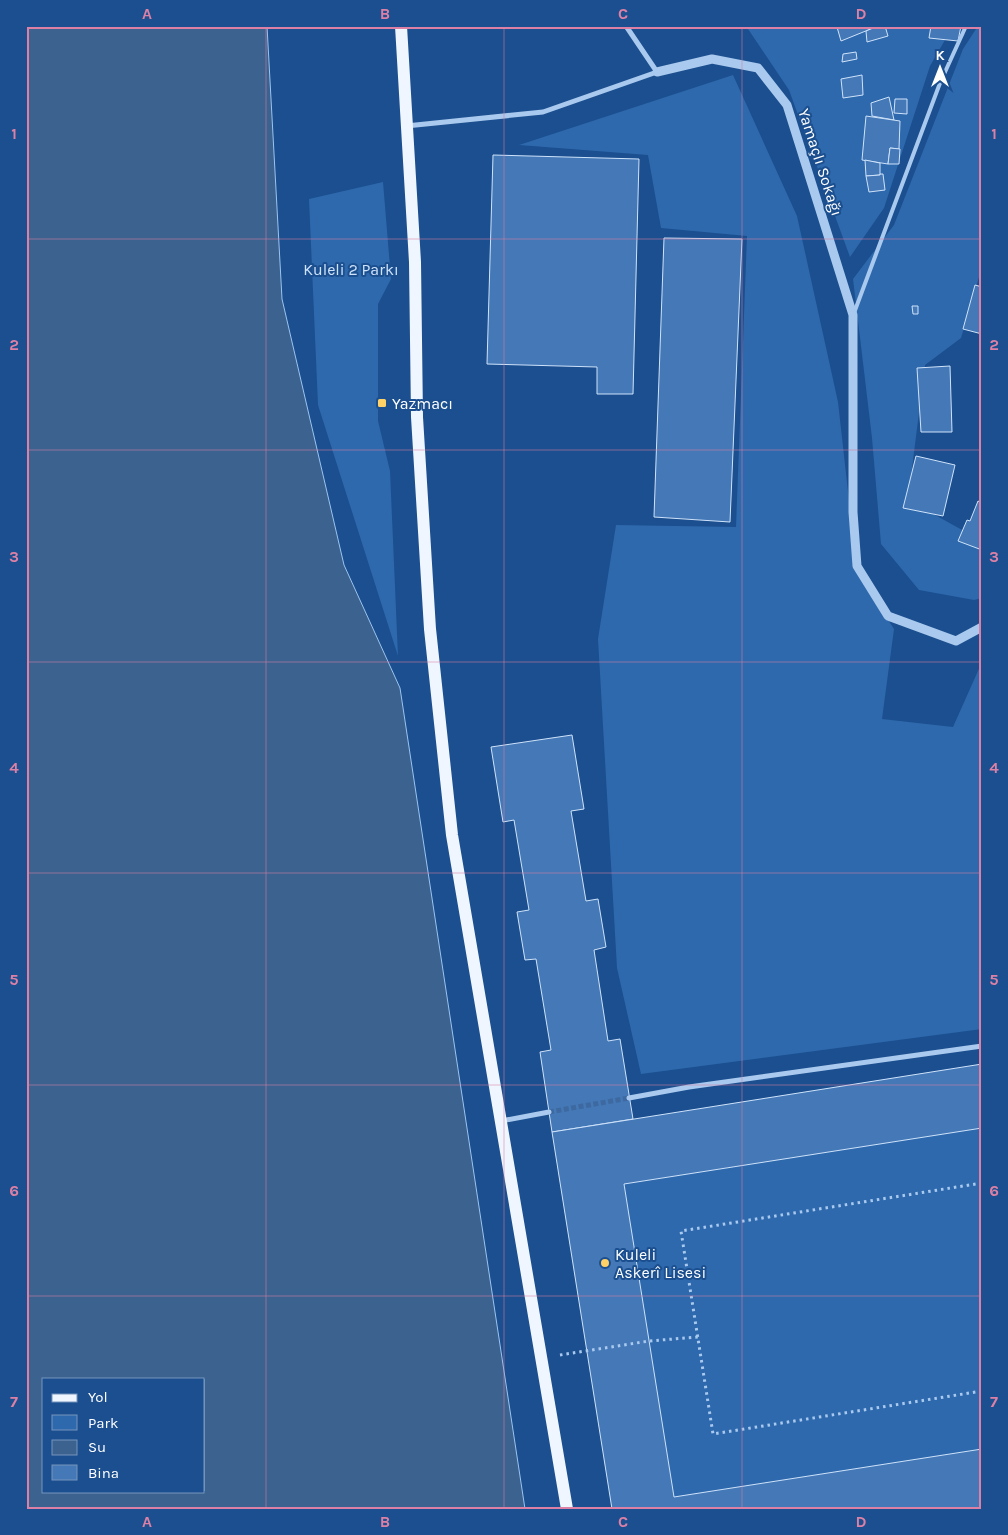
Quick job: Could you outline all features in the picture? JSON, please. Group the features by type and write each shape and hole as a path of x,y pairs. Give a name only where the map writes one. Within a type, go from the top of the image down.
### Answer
{"main road":[{"path":"401,26 415,262 417,417 430,629 452,835 567,1509"}],"street":[{"path":"626,26 657,72"},
{"name":"Yamaçlı Sokağı","path":"406,126 543,112 657,72 712,59 758,68 787,105 853,315 853,512 857,566 888,616 956,641 982,628"},
{"path":"630,1098 689,1087 982,1046"},
{"path":"501,1122 549,1112"}],"lane":[{"path":"853,315 940,83 966,26"}],"path":[{"path":"982,1183 681,1231 713,1434 982,1391"},
{"path":"541,1359 640,1342 698,1337"}],"green space":[{"path":"746,26 953,26 930,66 884,208 850,257 789,90"},
{"path":"978,26 982,26 982,267 961,338 925,365 908,500 982,541 982,598 974,600 919,590 881,544 872,438 853,279 894,225 963,49"},
{"path":"733,75 797,216 838,402 857,572 894,629 882,719 953,727 982,662 982,1029 641,1074 617,968 598,639 616,525 736,527 747,236 661,228 648,155 519,145"},
{"name":"Kuleli 2 Parkı","path":"383,182 391,279 378,304 378,421 390,471 398,656 318,405 309,199"},
{"path":"982,1128 982,1449 674,1497 624,1184"}],"water":[{"path":"26,26 267,26 282,299 344,565 400,688 525,1509 26,1509"}],"building":[{"path":"833,26 878,26 841,41 837,27 834,28"},
{"path":"878,26 885,26 888,36 867,42 866,31"},
{"path":"931,26 961,26 958,41 929,38"},
{"path":"856,52 857,59 842,62 843,54"},
{"path":"862,75 863,95 843,98 841,79"},
{"path":"889,97 894,120 872,116 871,103"},
{"path":"895,99 907,99 907,114 894,113"},
{"path":"866,116 900,121 899,149 890,148 888,164 862,160"},
{"path":"890,148 900,149 899,164 888,164"},
{"path":"493,155 639,159 633,394 597,394 597,367 487,364"},
{"path":"865,160 880,163 880,175 866,176"},
{"path":"883,174 885,190 869,192 866,176"},
{"path":"664,238 742,239 730,522 654,517"},
{"path":"975,285 982,287 982,334 963,329"},
{"path":"912,306 918,306 918,314 913,314"},
{"path":"950,366 952,432 921,432 917,368"},
{"path":"916,456 955,465 943,516 903,508"},
{"path":"978,501 982,503 982,550 958,541 967,520 970,521"},
{"path":"572,735 584,809 571,811 586,901 598,899 606,947 594,950 608,1041 620,1039 633,1119 552,1132 540,1052 551,1050 536,959 525,960 517,912 529,910 514,820 503,822 491,747"},
{"name":"Kuleli Askerî Lisesi","path":"982,1064 982,1128 624,1184 674,1497 982,1449 982,1509 612,1509 552,1132"}],"tunnel":[{"path":"549,1112 629,1098"}],"place":[{"name":"Yazmacı","path":"382,403"},
{"name":"Kuleli Askerî Lisesi","path":"605,1263"}]}
